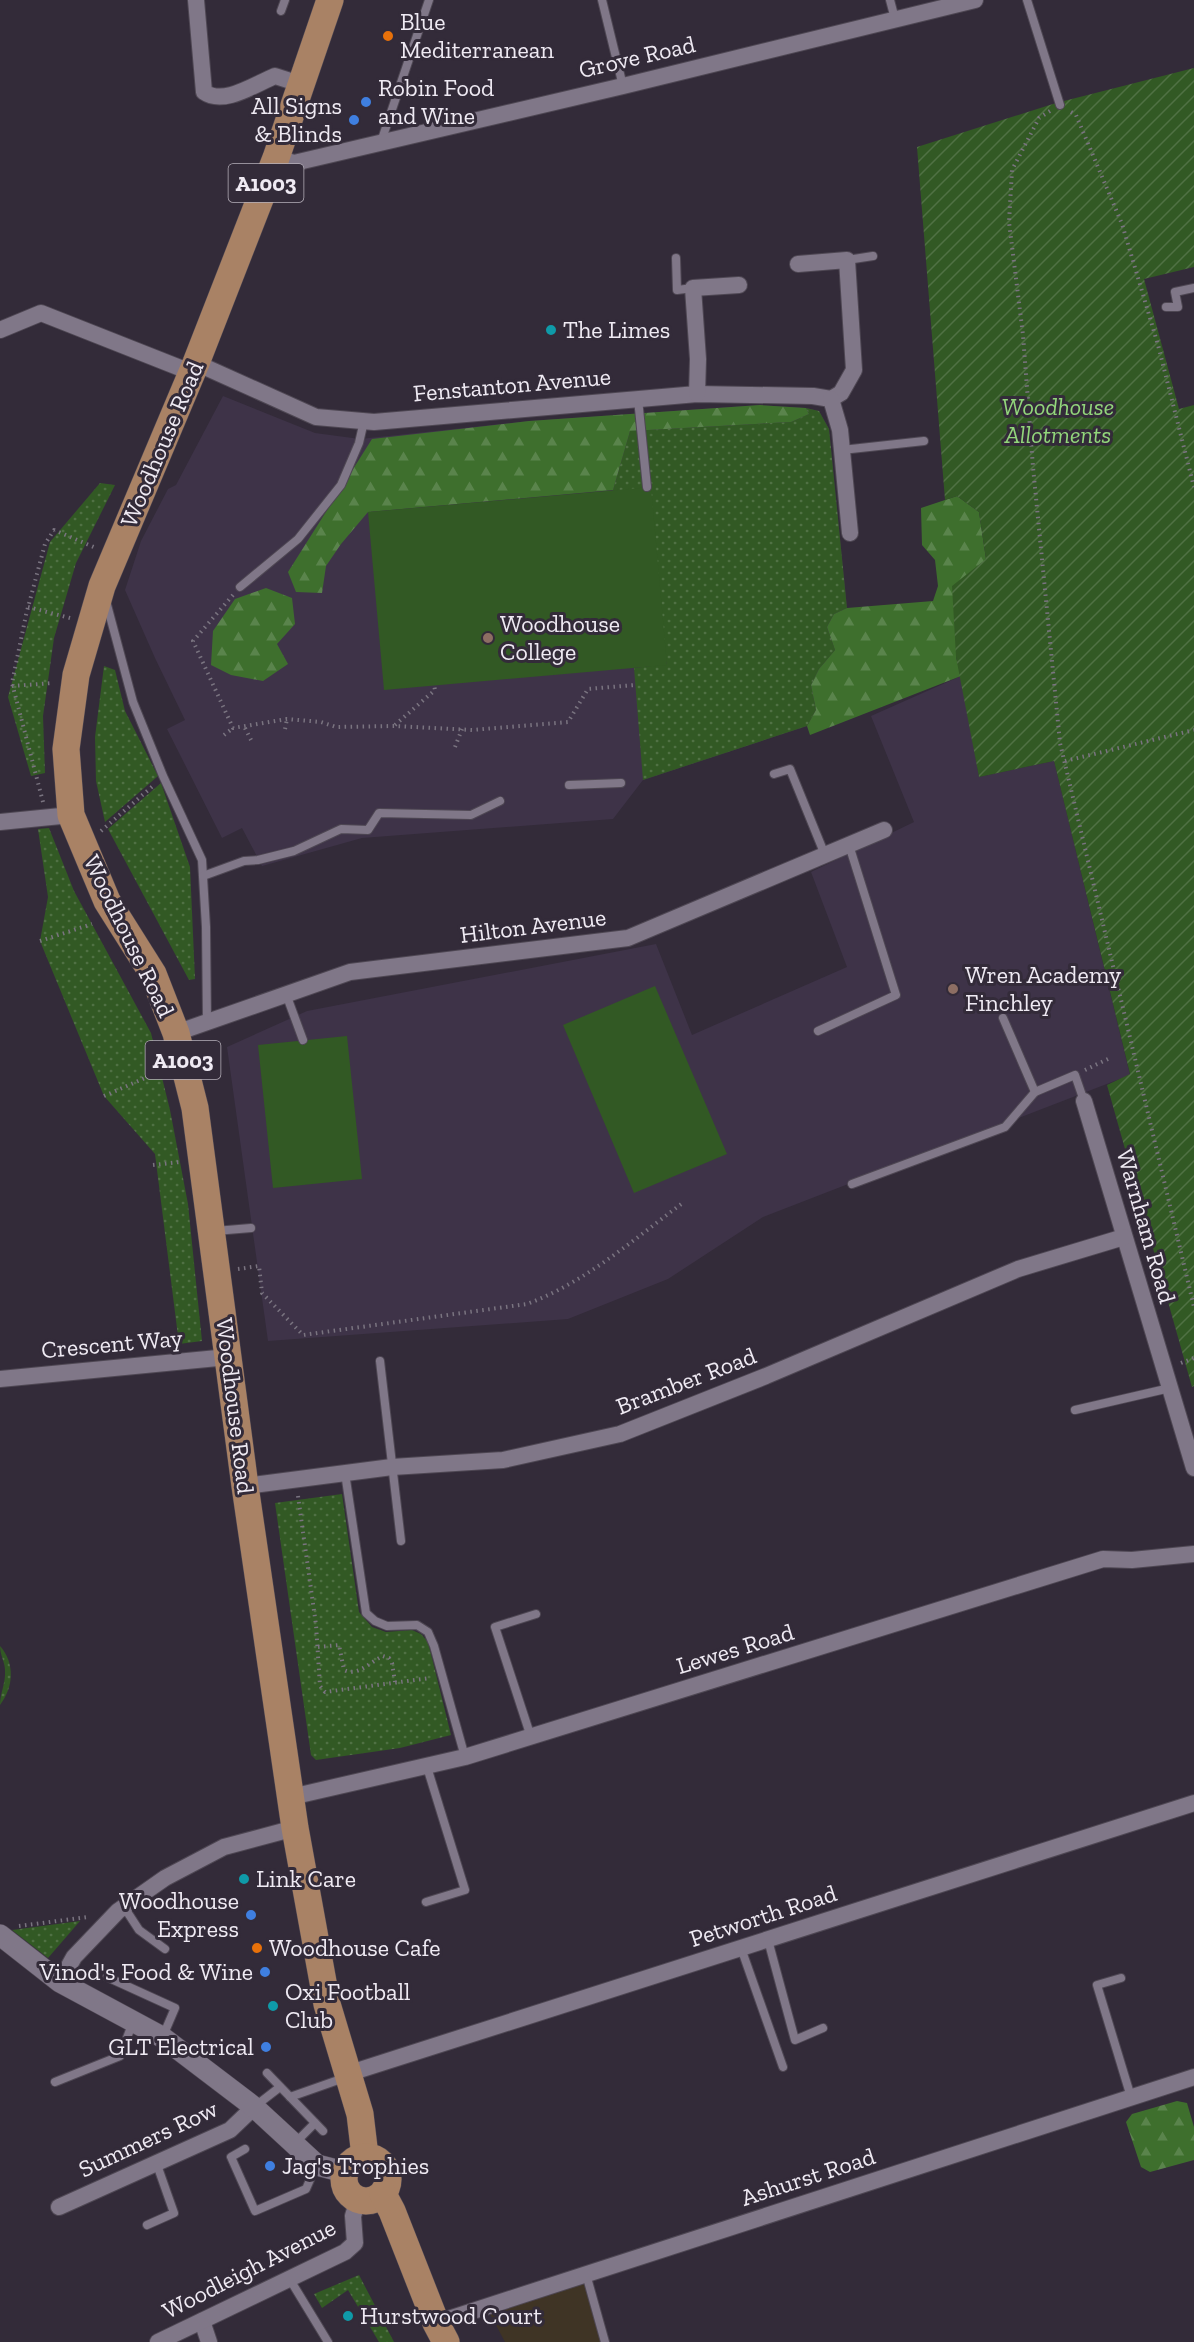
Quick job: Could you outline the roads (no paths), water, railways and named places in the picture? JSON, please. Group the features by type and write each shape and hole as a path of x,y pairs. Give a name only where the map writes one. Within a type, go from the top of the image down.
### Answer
{"main road":[{"name":"Woodhouse Road","path":"330,0 276,158 195,368 102,586 75,684 58,816 84,846 107,901 153,974 176,1033 195,1108 245,1485 295,1828 327,2004 360,2114 355,2164 343,2179 347,2192 370,2197 392,2211 441,2332"},
{"name":"Woodhouse Road","path":"355,2164 379,2161 387,2173 388,2180 370,2197"}],"street":[{"path":"196,0 204,92 212,97 224,97 275,76 300,84"},
{"name":"Grove Road","path":"276,158 294,163 975,0"},
{"path":"798,264 847,260 854,370 836,396 850,533"},
{"path":"697,394 698,359 693,288 739,285"},
{"name":"Fenstanton Avenue","path":"0,330 41,314 195,368 316,417 374,422 697,394 836,396"},
{"path":"0,822 58,816"},
{"name":"Hilton Avenue","path":"176,1033 350,972 628,938 884,830"},
{"name":"Warnham Road","path":"1084,1101 1194,1468"},
{"name":"Bramber Road","path":"245,1485 392,1467 503,1460 620,1434 766,1376 1018,1269 1124,1237"},
{"name":"Crescent Way","path":"0,1379 228,1357"},
{"name":"Lewes Road","path":"291,1797 427,1767 531,1738 1103,1559 1132,1560 1194,1554"},
{"name":"Petworth Road","path":"347,2076 1194,1803"},
{"path":"60,1982 74,1957 124,1907 165,1878 224,1847 295,1828"},
{"path":"6,1931 60,1982 162,2037 254,2107 317,2165 355,2164"},
{"name":"Ashurst Road","path":"441,2332 586,2274 1194,2077"},
{"name":"Summers Row","path":"59,2207 230,2130 254,2107"},
{"name":"Woodleigh Avenue","path":"158,2342 345,2253 355,2243 353,2216 370,2197"},
{"path":"202,2321 209,2342"}],"lane":[{"path":"281,11 285,0"},
{"path":"381,142 429,0"},
{"path":"602,0 622,86"},
{"path":"890,0 895,19"},
{"path":"1027,0 1060,105"},
{"path":"847,260 873,256"},
{"path":"676,258 677,290 693,288"},
{"path":"1166,307 1178,307 1175,292 1194,288"},
{"path":"638,399 647,487"},
{"path":"240,587 298,539 340,485 359,443 364,421"},
{"path":"842,450 924,441"},
{"path":"102,586 133,702 163,776 202,860 206,927 207,1022"},
{"path":"774,774 790,770 825,855"},
{"path":"570,785 621,783"},
{"path":"203,876 244,861 294,851 341,829 368,830 379,813 471,815 500,801"},
{"path":"818,1030 896,995 849,845"},
{"path":"286,994 303,1040"},
{"path":"1003,1018 1035,1092"},
{"path":"852,1184 1005,1126 1035,1092 1075,1075 1084,1101"},
{"path":"211,1231 251,1228"},
{"path":"380,1361 401,1541"},
{"path":"1075,1410 1170,1388"},
{"path":"345,1473 366,1613 375,1622 387,1626 417,1625 428,1632 465,1757"},
{"path":"531,1738 495,1627 536,1614"},
{"path":"426,1902 465,1890 427,1767"},
{"path":"124,1907 139,1930 165,1949"},
{"path":"768,1940 795,2040 823,2028"},
{"path":"741,1948 783,2067"},
{"path":"107,1977 175,2008 162,2037"},
{"path":"1121,1978 1097,1984 1131,2097"},
{"path":"55,2082 120,2056 133,2021"},
{"path":"267,2073 323,2131"},
{"path":"290,2097 347,2076"},
{"path":"254,2107 280,2087"},
{"path":"294,2144 315,2123"},
{"path":"245,2149 231,2157 255,2211 306,2189 317,2165"},
{"path":"147,2225 174,2213 156,2162"},
{"path":"586,2274 605,2342"},
{"path":"289,2278 328,2342"}],"place":[{"name":"Blue Mediterranean","path":"388,36"},
{"name":"Robin Food and Wine","path":"366,102"},
{"name":"All Signs & Blinds","path":"354,120"},
{"name":"The Limes","path":"551,330"},
{"name":"Woodhouse College","path":"488,638"},
{"name":"Wren Academy Finchley","path":"953,989"},
{"name":"Link Care","path":"244,1879"},
{"name":"Woodhouse Express","path":"251,1915"},
{"name":"Woodhouse Cafe","path":"257,1948"},
{"name":"Vinod's Food & Wine","path":"265,1972"},
{"name":"Oxi Football Club","path":"273,2006"},
{"name":"GLT Electrical","path":"266,2047"},
{"name":"Jag's Trophies","path":"270,2166"},
{"name":"Hurstwood Court","path":"348,2316"}],"park label":[{"name":"Woodhouse Allotments","path":"1058,421"}]}
